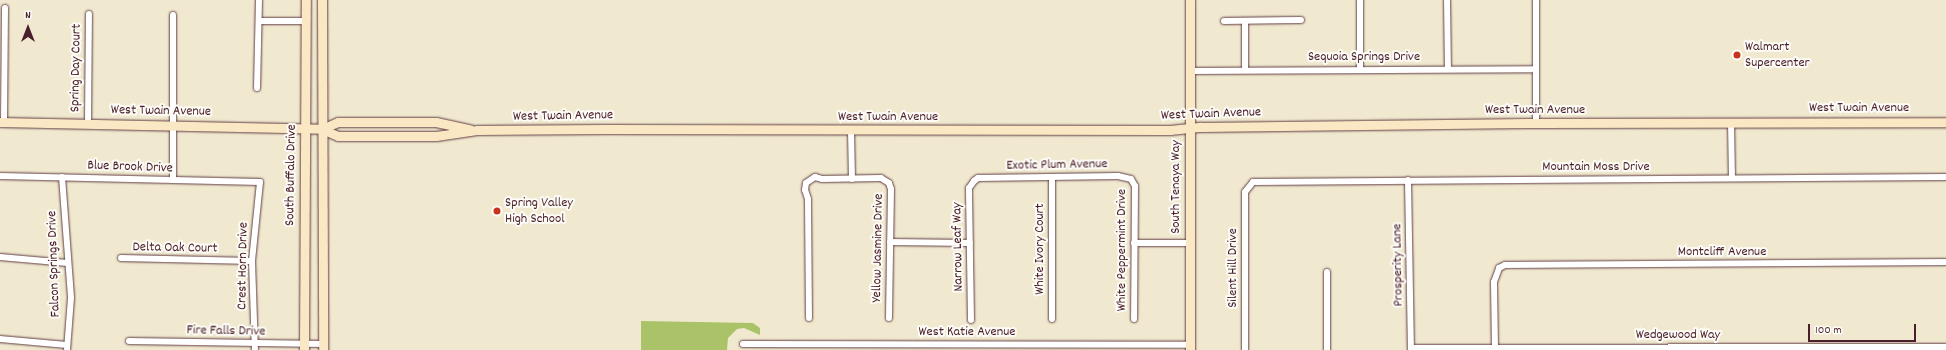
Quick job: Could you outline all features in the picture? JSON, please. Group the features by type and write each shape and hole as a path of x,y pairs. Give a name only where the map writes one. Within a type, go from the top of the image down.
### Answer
{"street":[{"path":"257,88 259,0"},
{"name":"South Buffalo Drive","path":"304,347 306,0"},
{"path":"322,0 323,347"},
{"name":"South Tenaya Way","path":"1190,0 1192,70 1190,128 1190,347"},
{"path":"1360,0 1360,69"},
{"path":"1448,0 1448,69"},
{"path":"1536,0 1536,123"},
{"path":"2,122 5,8"},
{"name":"Spring Day Court","path":"88,124 89,14"},
{"path":"173,15 173,180"},
{"path":"1224,21 1301,20"},
{"path":"259,21 306,21"},
{"path":"1245,21 1245,70"},
{"name":"Sequoia Springs Drive","path":"1192,70 1535,68"},
{"name":"West Twain Avenue","path":"2,122 305,128 322,129 338,136 436,136 477,130 852,131 1536,123 1946,122"},
{"name":"West Twain Avenue","path":"322,129 338,122 436,122 477,130"},
{"path":"1731,122 1732,178"},
{"path":"809,318 808,199 805,190 806,183 814,177 822,179 852,179 852,131"},
{"name":"Blue Brook Drive","path":"0,176 260,182"},
{"name":"Exotic Plum Avenue","path":"978,178 1128,176 1134,181"},
{"name":"Falcon Springs Drive","path":"62,177 71,298 67,348"},
{"name":"Mountain Moss Drive","path":"1249,186 1260,181 1946,177"},
{"name":"Narrow Leaf Way","path":"971,320 969,188 978,178"},
{"name":"White Ivory Court","path":"1052,178 1052,319"},
{"name":"Yellow Jasmine Drive","path":"852,179 886,179 891,189 889,318"},
{"name":"Prosperity Lane","path":"1408,180 1411,349"},
{"name":"White Peppermint Drive","path":"1134,181 1134,319"},
{"name":"Crest Horn Drive","path":"255,347 252,261 260,182"},
{"name":"Silent Hill Drive","path":"1245,350 1244,192 1249,186"},
{"path":"890,242 970,243"},
{"path":"1134,243 1190,243"},
{"path":"0,258 68,263"},
{"name":"Delta Oak Court","path":"121,258 252,261"},
{"name":"Montcliff Avenue","path":"1495,348 1494,282 1499,268 1505,265 1946,262"},
{"path":"1327,272 1327,350"},
{"path":"0,339 67,348"},
{"name":"Fire Falls Drive","path":"129,341 255,347 323,347"},
{"name":"West Katie Avenue","path":"743,344 1190,347"},
{"name":"Wedgewood Way","path":"1411,349 1946,347"}],"green space":[{"path":"641,321 753,323 760,328 760,335 744,328 737,329 728,338 727,350 641,350"}],"place":[{"name":"Walmart Supercenter","path":"1737,55"},
{"name":"Spring Valley High School","path":"497,211"}]}
